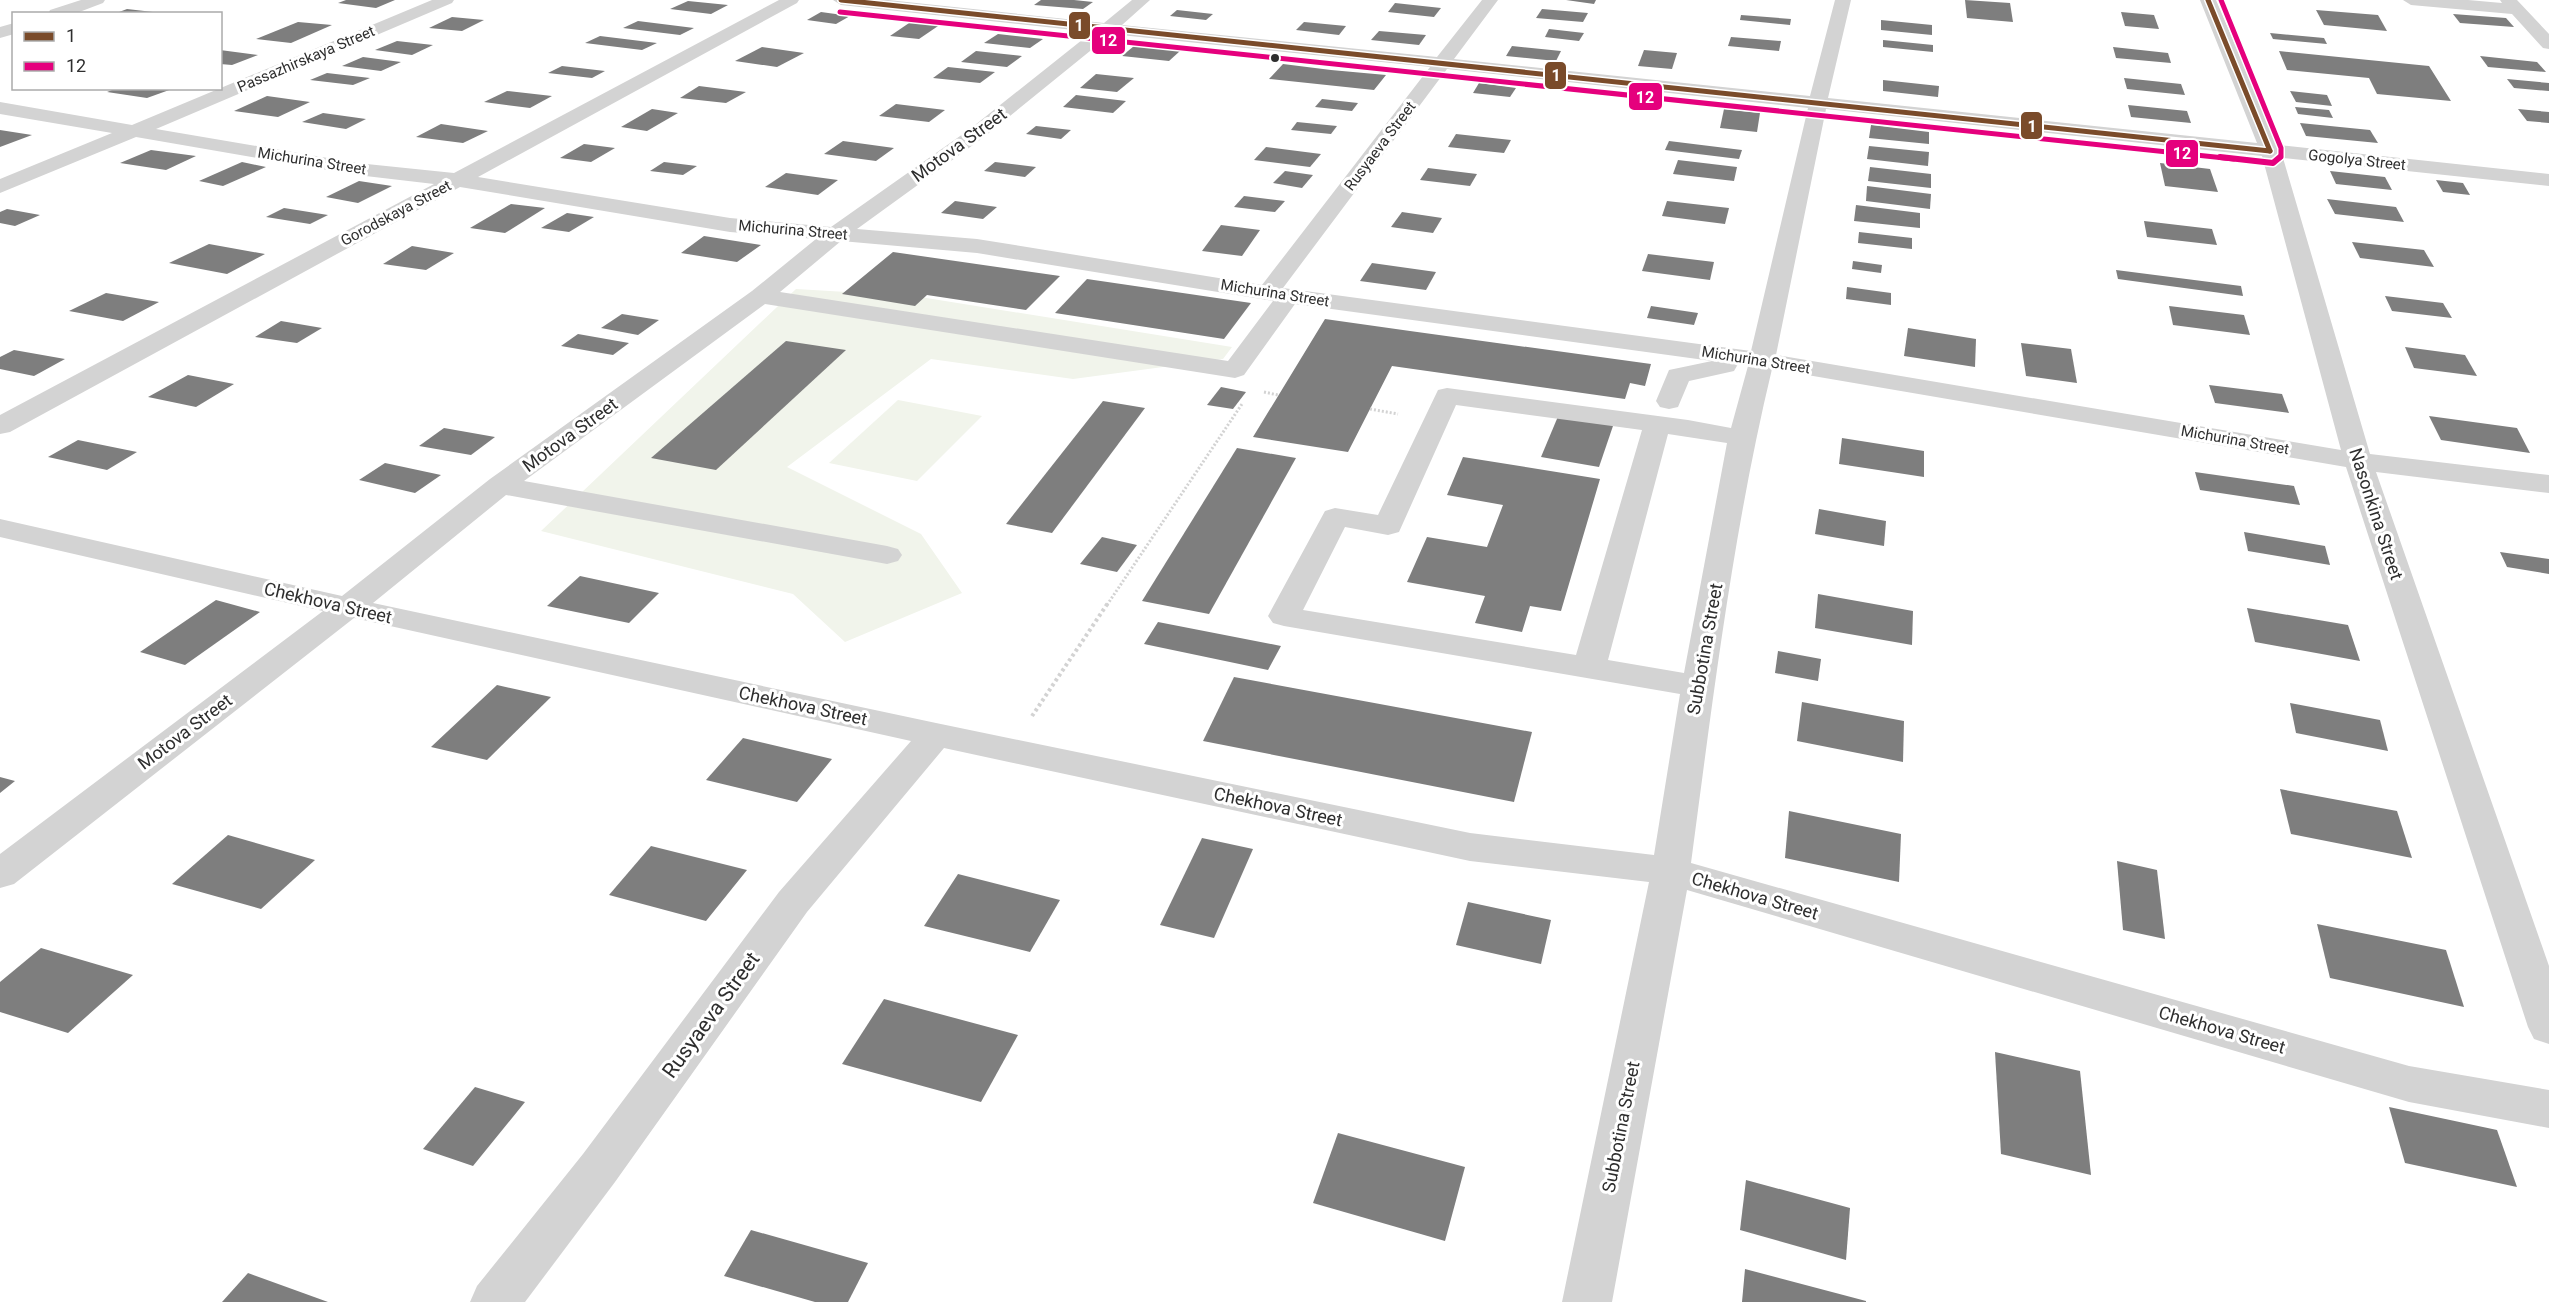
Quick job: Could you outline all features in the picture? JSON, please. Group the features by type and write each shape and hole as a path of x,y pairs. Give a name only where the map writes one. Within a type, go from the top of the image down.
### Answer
{"street":[{"path":"63,12 97,0"},
{"name":"Passazhirskaya Street","path":"0,187 446,0"},
{"name":"Gorodskaya Street","path":"0,426 791,0"},
{"name":"Gogolya Street","path":"841,0 2549,180"},
{"name":"Motova Street","path":"0,874 348,608 500,485 760,296 836,234 977,133 1142,0"},
{"name":"Rusyaeva Street","path":"760,296 1235,370 1279,293 1442,63 1490,0"},
{"name":"Subbotina Street","path":"1587,1302 1671,872 1698,686 1742,438 1762,360 1843,0"},
{"name":"Nasonkina Street","path":"2208,0 2270,151 2358,461 2549,1027"},
{"path":"2411,0 2512,4 2549,44"},
{"name":"Michurina Street","path":"0,108 357,169 457,180 730,225 978,246 1279,293 1762,360 2358,461 2549,484"},
{"path":"1589,669 1663,412 1678,375 1725,366 1726,356"},
{"path":"1698,686 1284,616 1335,517 1388,526 1447,396 1663,412 1742,438"},
{"path":"500,485 887,555"},
{"name":"Chekhova Street","path":"0,528 348,608 1470,847 1671,872 2409,1084 2549,1109"},
{"name":"Rusyaeva Street","path":"495,1302 599,1168 793,902 936,735"}],"path":[{"path":"1029,721 1245,400"}],"shaded area":[{"path":"796,289 914,296 1232,347 1223,359 1073,379 931,359 787,467 921,534 962,593 845,642 793,594 541,531"},
{"path":"898,400 982,416 917,481 829,463"}],"building":[{"path":"346,0 395,0 376,8 338,3"},
{"path":"1041,0 1093,2 1083,9 1034,5"},
{"path":"1566,0 1596,0 1594,4"},
{"path":"1965,0 2010,3 2013,22 1967,18"},
{"path":"688,1 728,5 711,14 670,9"},
{"path":"1395,3 1441,8 1434,17 1388,12"},
{"path":"127,9 153,12 119,12"},
{"path":"1542,9 1588,13 1583,22 1536,18"},
{"path":"1177,10 1213,14 1206,20 1170,16"},
{"path":"2316,10 2378,15 2387,31 2324,25"},
{"path":"821,12 850,16 836,24 807,20"},
{"path":"2121,12 2154,15 2159,29 2125,26"},
{"path":"2453,14 2506,18 2514,27 2460,23"},
{"path":"1741,15 1791,19 1790,25 1740,20"},
{"path":"452,17 484,20 462,31 429,28"},
{"path":"1881,20 1932,25 1932,35 1881,30"},
{"path":"638,21 694,28 680,35 623,28"},
{"path":"912,21 941,24 919,39 890,36"},
{"path":"298,22 332,25 291,43 256,39"},
{"path":"1304,22 1346,26 1339,35 1296,30"},
{"path":"1549,29 1584,33 1579,41 1545,37"},
{"path":"1379,31 1426,35 1419,45 1371,40"},
{"path":"2270,33 2324,38 2327,44 2273,39"},
{"path":"998,34 1043,39 1030,48 984,43"},
{"path":"600,36 657,43 642,50 585,43"},
{"path":"1731,37 1781,41 1779,51 1728,46"},
{"path":"1883,40 1933,45 1933,52 1883,47"},
{"path":"397,41 433,45 412,55 375,50"},
{"path":"1134,46 1180,51 1169,61 1122,56"},
{"path":"1512,46 1561,51 1556,61 1506,56"},
{"path":"762,47 804,53 777,67 735,61"},
{"path":"2113,47 2168,53 2171,63 2116,58"},
{"path":"222,50 258,55 232,65 222,64"},
{"path":"1644,50 1677,53 1672,69 1638,66"},
{"path":"976,51 1022,56 1007,67 961,62"},
{"path":"2279,51 2429,66 2451,101 2377,94 2369,78 2287,70"},
{"path":"2480,56 2537,62 2546,72 2488,67"},
{"path":"363,57 401,62 381,71 342,66"},
{"path":"1283,64 1386,75 1374,90 1269,79"},
{"path":"562,66 605,71 592,78 548,73"},
{"path":"948,67 995,72 980,83 933,78"},
{"path":"327,73 370,78 353,85 310,80"},
{"path":"1096,74 1134,78 1117,92 1080,88"},
{"path":"2124,78 2181,84 2185,95 2127,89"},
{"path":"2507,79 2549,83 2549,91 2514,88"},
{"path":"1883,80 1939,86 1938,97 1883,91"},
{"path":"1479,83 1516,88 1510,97 1473,93"},
{"path":"699,86 746,92 726,103 680,98"},
{"path":"112,90 169,90 147,98 107,92"},
{"path":"507,91 552,96 530,108 484,102"},
{"path":"2290,91 2327,95 2332,106 2296,102"},
{"path":"1076,95 1126,101 1113,113 1063,107"},
{"path":"267,96 310,102 278,117 234,111"},
{"path":"1322,99 1358,103 1352,111 1315,107"},
{"path":"896,104 945,110 929,122 879,116"},
{"path":"2128,105 2187,111 2191,123 2131,117"},
{"path":"2295,107 2329,110 2333,118 2298,114"},
{"path":"652,109 678,113 647,131 621,127"},
{"path":"1724,109 1760,113 1757,132 1720,128"},
{"path":"2518,109 2549,112 2549,123 2527,121"},
{"path":"323,113 366,119 346,129 302,122"},
{"path":"1297,122 1337,126 1331,134 1291,130"},
{"path":"2300,123 2370,130 2378,143 2306,136"},
{"path":"441,124 488,131 463,143 416,137"},
{"path":"1871,125 1929,132 1929,144 1869,138"},
{"path":"1036,126 1071,130 1061,139 1026,134"},
{"path":"0,130 32,135 0,147"},
{"path":"1456,134 1511,140 1504,153 1448,147"},
{"path":"843,141 894,148 876,161 824,154"},
{"path":"1669,141 1742,150 1739,159 1665,150"},
{"path":"584,144 615,148 591,162 560,158"},
{"path":"1869,146 1929,152 1928,166 1867,159"},
{"path":"1266,147 1321,154 1310,167 1254,160"},
{"path":"151,150 196,156 166,170 120,163"},
{"path":"1678,160 1737,167 1734,181 1673,174"},
{"path":"242,162 266,167 223,186 199,181"},
{"path":"664,162 697,166 683,175 650,171"},
{"path":"995,162 1036,167 1025,177 984,171"},
{"path":"2160,163 2210,169 2218,192 2165,186"},
{"path":"1870,167 1931,174 1931,188 1868,181"},
{"path":"1428,168 1477,174 1470,186 1420,180"},
{"path":"1285,171 1313,175 1302,188 1273,183"},
{"path":"2330,171 2385,177 2392,190 2336,184"},
{"path":"786,173 838,180 818,195 765,187"},
{"path":"2436,180 2463,183 2470,195 2443,192"},
{"path":"359,181 392,186 358,203 326,197"},
{"path":"1867,186 1931,194 1930,209 1866,201"},
{"path":"1244,196 1285,201 1275,212 1234,207"},
{"path":"2327,199 2396,207 2404,222 2335,214"},
{"path":"955,201 997,207 983,219 941,213"},
{"path":"1667,201 1729,208 1725,224 1662,216"},
{"path":"511,204 545,208 505,233 470,228"},
{"path":"1856,205 1920,213 1920,228 1854,221"},
{"path":"284,208 328,215 310,224 266,217"},
{"path":"7,209 40,215 15,226 0,223 0,212"},
{"path":"1402,212 1442,218 1433,233 1391,227"},
{"path":"567,213 594,217 569,232 541,228"},
{"path":"2144,221 2212,229 2217,245 2147,237"},
{"path":"1221,225 1260,230 1242,256 1202,251"},
{"path":"1859,232 1912,238 1912,249 1858,243"},
{"path":"704,236 761,245 737,262 681,253"},
{"path":"2352,242 2424,250 2434,267 2360,258"},
{"path":"209,244 265,254 227,274 169,263"},
{"path":"412,246 454,253 426,270 383,264"},
{"path":"893,252 1060,276 1026,310 927,295 915,306 842,294"},
{"path":"1648,254 1714,262 1710,280 1642,271"},
{"path":"1853,261 1882,265 1881,273 1852,269"},
{"path":"1372,263 1436,272 1426,290 1360,281"},
{"path":"2116,270 2241,286 2243,296 2118,279"},
{"path":"1087,279 1251,303 1224,339 1055,313"},
{"path":"1847,287 1891,293 1891,305 1846,299"},
{"path":"106,293 159,302 123,321 69,311"},
{"path":"2385,296 2443,303 2452,318 2392,311"},
{"path":"1651,306 1698,313 1694,325 1647,318"},
{"path":"2169,306 2244,315 2250,335 2173,325"},
{"path":"622,314 659,320 638,335 601,328"},
{"path":"1325,319 1651,364 1645,386 1630,383 1625,399 1392,366 1348,452 1253,437"},
{"path":"281,321 322,328 297,343 255,337"},
{"path":"1908,328 1976,339 1975,367 1904,356"},
{"path":"578,334 629,343 613,355 561,346"},
{"path":"786,341 846,350 716,470 651,458"},
{"path":"2021,343 2071,349 2077,383 2026,376"},
{"path":"2405,347 2465,355 2477,376 2414,368"},
{"path":"14,350 65,359 34,376 0,369 0,357"},
{"path":"188,375 234,384 196,407 148,397"},
{"path":"2209,385 2282,394 2289,413 2215,403"},
{"path":"1221,387 1246,392 1233,409 1207,405"},
{"path":"1103,401 1145,408 1052,533 1006,524"},
{"path":"1559,414 1614,423 1599,467 1541,457"},
{"path":"2429,416 2517,428 2530,453 2441,440"},
{"path":"444,428 495,437 471,455 419,446"},
{"path":"1842,438 1924,451 1924,477 1839,464"},
{"path":"78,440 137,452 107,470 48,457"},
{"path":"1237,448 1296,458 1209,614 1142,601"},
{"path":"1463,457 1600,479 1561,611 1530,606 1522,632 1475,623 1485,596 1407,582 1427,537 1487,547 1503,505 1447,495"},
{"path":"385,463 441,475 415,493 359,480"},
{"path":"2195,472 2294,486 2300,505 2200,490"},
{"path":"1819,509 1886,521 1884,546 1815,534"},
{"path":"2244,532 2325,546 2330,565 2248,551"},
{"path":"1102,537 1137,545 1117,572 1080,564"},
{"path":"2500,552 2549,559 2549,574 2507,567"},
{"path":"580,576 659,593 629,623 547,606"},
{"path":"1818,594 1913,611 1912,645 1815,628"},
{"path":"216,600 260,612 185,665 140,652"},
{"path":"2247,608 2348,625 2360,661 2255,642"},
{"path":"1158,622 1281,646 1268,670 1144,644"},
{"path":"1778,651 1821,659 1818,681 1775,673"},
{"path":"1234,677 1532,732 1514,802 1203,741"},
{"path":"497,685 551,697 487,760 431,747"},
{"path":"1802,702 1904,721 1903,762 1797,741"},
{"path":"2290,703 2380,720 2388,751 2296,733"},
{"path":"743,738 832,759 797,802 706,780"},
{"path":"0,777 15,781 0,793"},
{"path":"2280,789 2397,811 2412,858 2291,834"},
{"path":"1789,811 1901,834 1899,882 1785,858"},
{"path":"228,835 315,860 261,909 172,884"},
{"path":"1202,838 1253,849 1214,938 1160,925"},
{"path":"651,846 747,870 706,921 609,895"},
{"path":"2117,861 2157,870 2165,939 2123,930"},
{"path":"958,874 1060,900 1030,952 924,926"},
{"path":"1468,902 1551,920 1541,964 1456,945"},
{"path":"2317,924 2446,950 2464,1007 2330,978"},
{"path":"41,948 133,975 68,1033 0,1012 0,982"},
{"path":"884,999 1018,1035 981,1102 842,1064"},
{"path":"1995,1052 2080,1071 2091,1175 2001,1154"},
{"path":"475,1087 525,1102 473,1166 423,1149"},
{"path":"2389,1107 2497,1130 2517,1187 2405,1163"},
{"path":"1338,1133 1465,1167 1445,1241 1313,1203"},
{"path":"1746,1180 1850,1208 1846,1260 1740,1230"},
{"path":"751,1230 868,1263 848,1302 815,1302 724,1276"},
{"path":"1745,1269 1866,1301 1866,1302 1742,1302"},
{"path":"248,1273 328,1302 222,1302"}],"transit line":[{"name":"1","path":"841,0 2270,151"},
{"name":"1","path":"2208,0 2270,151"},
{"name":"12","path":"840,12 2273,163 2281,157 2281,148 2221,0"}]}
